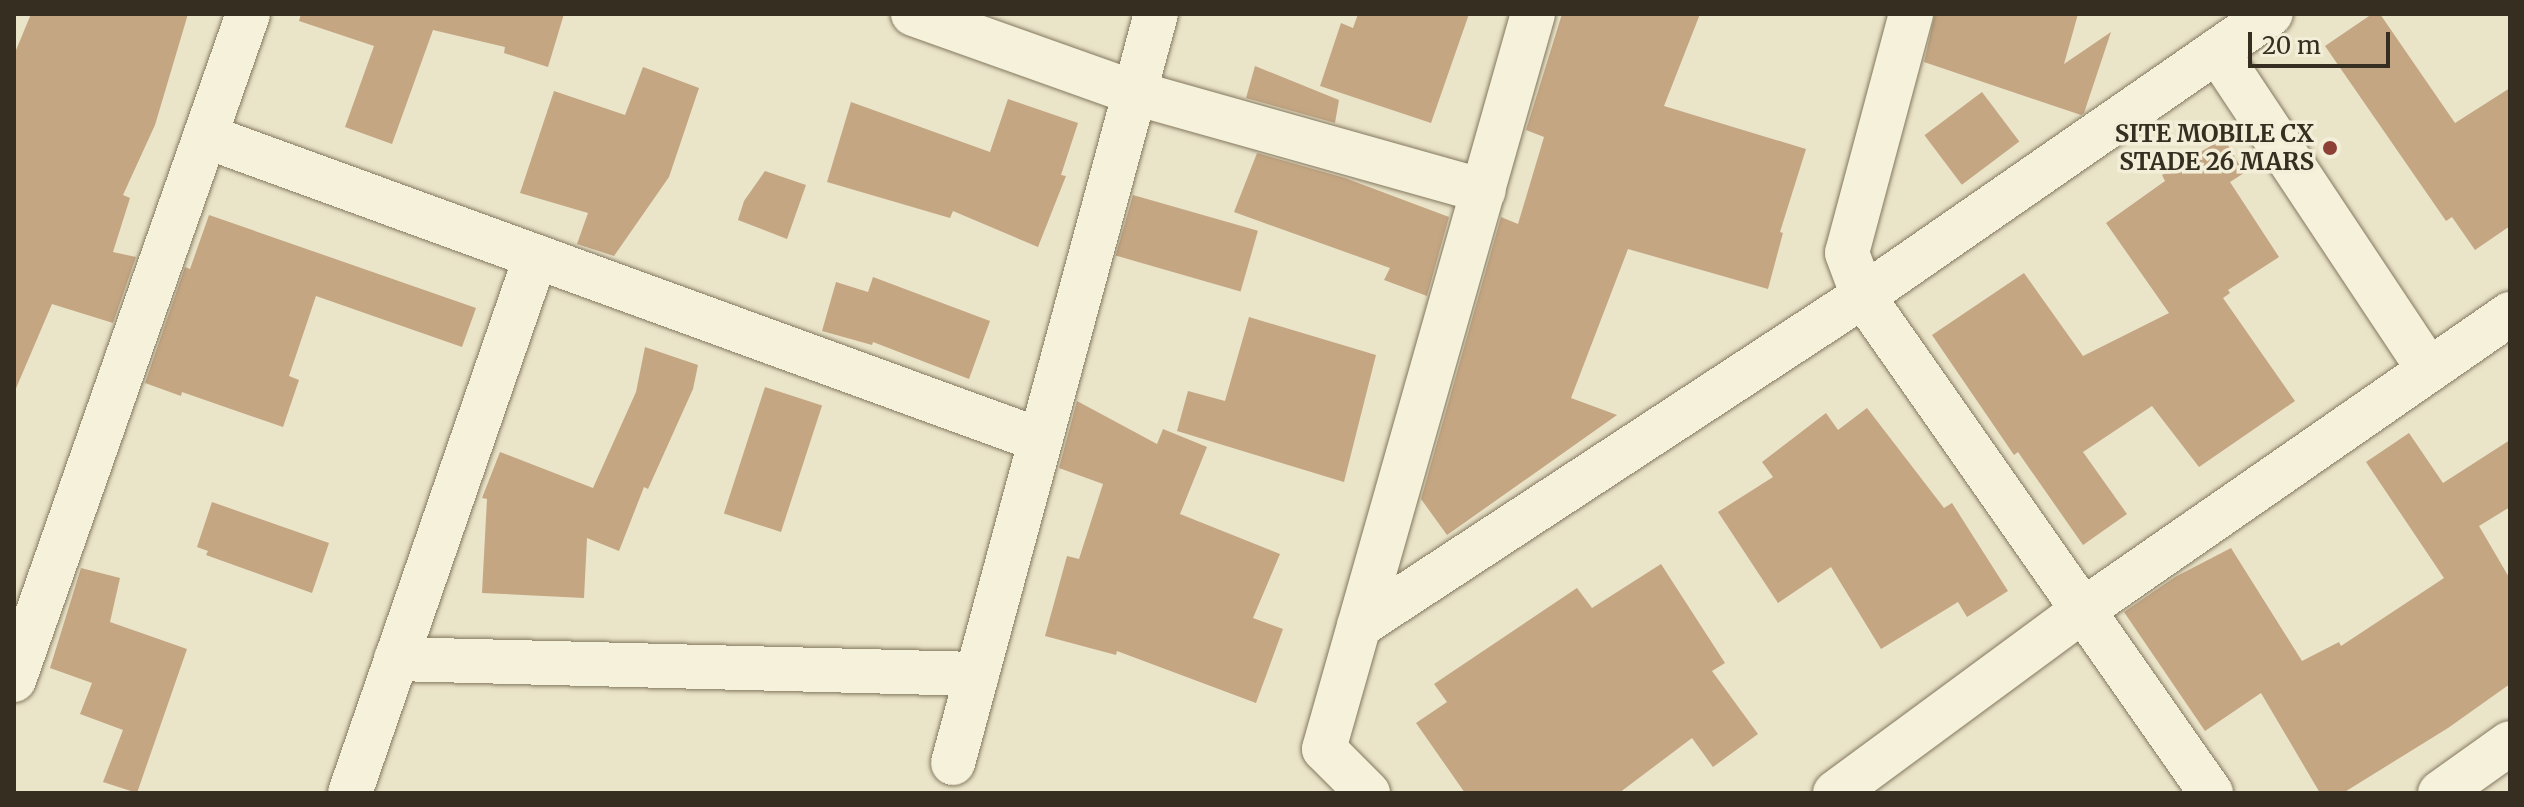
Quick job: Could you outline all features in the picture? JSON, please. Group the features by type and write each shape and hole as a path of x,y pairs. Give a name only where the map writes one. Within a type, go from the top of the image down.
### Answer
{"street":[{"path":"14,680 248,14"},
{"path":"913,14 1135,93 1483,191"},
{"path":"953,763 1156,14"},
{"path":"1368,793 1324,749 1533,14"},
{"path":"1911,14 1847,253 1863,296 2211,793"},
{"path":"1359,626 1863,296 2271,14"},
{"path":"2217,51 2429,370"},
{"path":"205,136 1040,440"},
{"path":"350,793 536,256"},
{"path":"1835,793 2083,610 2510,314"},
{"path":"396,659 977,674"},
{"path":"2440,793 2510,743"}],"building":[{"path":"31,14 188,14 155,125 123,195 130,198 113,252 136,257 113,323 52,304 14,393 14,55"},
{"path":"301,14 564,14 548,67 504,53 505,47 433,30 392,144 345,127 374,46 299,21"},
{"path":"1358,14 1469,14 1431,123 1320,86 1341,23 1353,28"},
{"path":"1562,14 1700,14 1664,106 1806,149 1780,232 1783,233 1768,289 1628,249 1571,398 1617,415 1447,535 1421,499 1501,217 1518,224 1544,137 1526,130"},
{"path":"1935,14 2078,14 2064,64 2111,32 2084,113 2081,115 1924,62"},
{"path":"2372,14 2380,14 2455,123 2510,88 2510,226 2475,250 2452,217 2446,221 2325,46"},
{"path":"1255,66 1339,100 1335,123 1246,98"},
{"path":"643,67 699,88 669,177 614,256 577,244 588,213 520,193 554,91 625,115"},
{"path":"1982,92 2019,142 1962,185 1924,135"},
{"path":"1008,99 1078,123 1061,175 1066,176 1038,247 953,211 950,218 827,182 851,102 990,152"},
{"path":"2224,138 2244,173 2230,182 2279,257 2228,290 2230,293 2223,298 2295,401 2199,467 2152,406 2083,452 2127,514 2083,545 2018,452 2014,455 1932,335 2024,273 2083,356 2169,313 2106,223 2165,181 2162,175"},
{"path":"1257,153 1345,178 1449,217 1427,296 1384,280 1390,268 1234,212"},
{"path":"765,171 806,185 787,239 738,220 744,201"},
{"path":"1133,195 1258,231 1241,291 1116,256"},
{"path":"209,215 476,308 462,347 316,296 289,376 299,380 283,427 182,392 181,396 145,383 185,267 190,269"},
{"path":"873,277 990,321 969,379 873,342 872,345 822,331 836,282 868,292"},
{"path":"1249,317 1376,355 1344,482 1177,431 1188,391 1225,401"},
{"path":"645,347 698,365 693,389 648,489 644,487 619,551 587,538 584,598 482,593 487,499 482,498 500,452 593,488 636,392"},
{"path":"765,387 822,406 781,532 724,513"},
{"path":"1077,401 1157,444 1163,429 1207,447 1180,514 1280,554 1253,618 1283,629 1256,703 1117,651 1116,655 1045,636 1067,556 1079,559 1103,484 1059,468"},
{"path":"1867,408 1944,508 1952,503 2008,591 1967,617 1958,602 1881,649 1831,567 1778,603 1718,512 1773,477 1762,462 1826,413 1838,430"},
{"path":"2409,433 2443,483 2510,440 2510,507 2479,526 2510,579 2510,684 2448,728 2343,793 2320,793 2261,693 2205,731 2124,612 2175,577 2231,548 2302,661 2339,642 2341,646 2444,578 2366,462"},
{"path":"212,502 329,543 312,593 206,555 208,551 197,547"},
{"path":"1661,564 1725,663 1712,671 1758,734 1713,767 1692,738 1619,793 1465,793 1416,723 1447,702 1434,684 1577,588 1592,608"},
{"path":"81,568 120,578 110,622 187,649 137,793 103,782 123,730 80,714 92,683 50,668"}],"place":[{"name":"SITE MOBILE CX STADE 26 MARS","path":"2330,148"}]}
